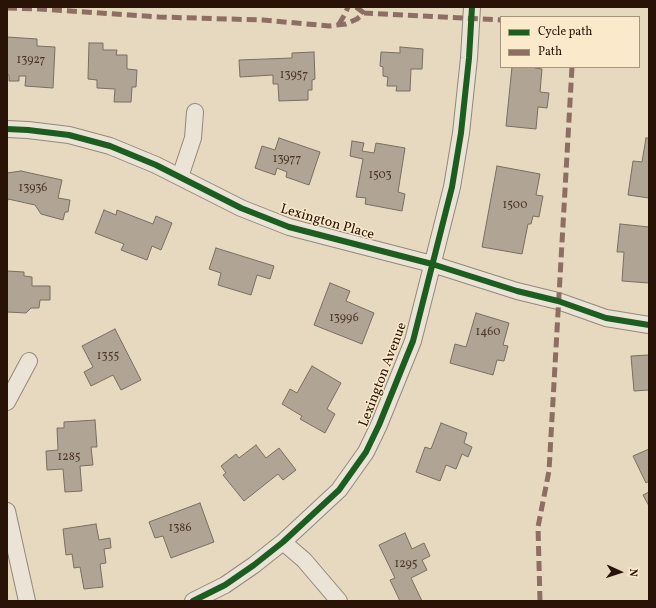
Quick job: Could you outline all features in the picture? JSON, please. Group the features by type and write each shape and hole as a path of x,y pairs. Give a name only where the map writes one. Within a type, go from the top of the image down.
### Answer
{"street":[{"name":"Lexington Avenue","path":"193,601 225,585 254,565 283,542 339,490 366,452 379,425 413,341 452,187 461,133 469,58 472,7"},
{"path":"180,178 193,138 195,112"},
{"name":"Lexington Place","path":"7,129 69,135 110,146 134,155 241,208 289,227 432,264 517,292 558,301 606,318 649,325"},
{"path":"7,402 29,361"},
{"path":"7,511 27,601"},
{"path":"283,542 304,560 340,601"}],"building":[{"path":"7,37 37,39 37,46 55,47 53,88 25,86 26,76 19,76 19,81 9,81 9,75 7,74"},
{"path":"89,43 103,43 103,50 117,50 116,55 127,55 127,69 137,70 136,87 132,87 131,102 114,102 115,89 97,88 97,80 88,79"},
{"path":"400,47 423,49 422,69 411,69 410,91 396,91 397,86 387,86 388,77 383,76 383,67 380,66 381,52 400,53"},
{"path":"314,52 315,79 312,80 312,90 308,90 308,100 279,101 278,84 273,84 273,75 240,77 239,60 292,58 292,53"},
{"path":"512,68 542,69 540,92 549,93 547,108 538,107 536,129 506,126"},
{"path":"279,138 320,152 309,185 286,177 287,172 277,168 275,175 255,168 262,146 275,150"},
{"path":"646,138 649,138 649,198 628,195 633,161 642,162"},
{"path":"352,141 364,143 362,151 374,153 376,143 405,148 398,192 405,194 402,211 365,204 366,198 356,197 363,159 350,156"},
{"path":"497,166 540,174 536,195 543,196 539,217 533,216 531,224 528,224 522,254 482,247"},
{"path":"21,171 62,180 58,198 70,200 68,212 65,212 63,220 41,214 35,205 8,199 7,204 7,173"},
{"path":"104,210 116,215 117,210 153,224 156,216 172,223 161,250 152,246 147,260 121,250 124,244 95,233"},
{"path":"620,224 649,227 649,283 622,281 624,252 617,252"},
{"path":"216,248 274,266 270,279 257,275 251,295 218,285 221,273 209,269"},
{"path":"7,271 24,272 24,276 32,277 32,286 50,286 50,300 40,300 39,308 31,308 26,313 7,312"},
{"path":"330,283 350,291 346,301 374,313 362,344 314,325"},
{"path":"476,313 509,323 503,345 508,346 504,361 497,360 493,375 450,363 455,344 466,347"},
{"path":"115,329 141,380 121,390 113,375 91,386 84,372 93,367 82,346"},
{"path":"649,355 649,390 634,391 631,356"},
{"path":"312,366 341,383 327,409 335,414 325,433 300,419 302,416 282,404 290,389 297,393"},
{"path":"95,420 97,447 91,447 93,465 80,466 82,491 65,492 63,469 47,470 46,451 58,450 57,428 64,428 64,422"},
{"path":"441,423 467,433 464,443 472,447 468,457 462,454 456,469 446,465 440,481 416,472 425,447 431,449"},
{"path":"256,445 266,458 279,448 296,470 283,480 278,474 244,501 223,475 226,473 221,466 236,454 239,458"},
{"path":"649,449 649,481 646,483 633,456"},
{"path":"649,492 649,506 643,495"},
{"path":"200,503 214,542 171,558 163,536 155,538 149,522"},
{"path":"96,524 99,540 110,538 111,548 104,549 106,563 100,564 103,587 84,589 80,567 74,568 72,554 66,555 63,529"},
{"path":"405,533 412,549 424,543 430,556 422,560 427,570 411,578 422,601 400,601 390,580 395,578 379,545"}],"marked path":[{"path":"339,24 348,7"},
{"path":"356,7 364,13"},
{"path":"7,8 159,17 263,20 329,26 346,24 357,19 364,13 500,20"},
{"path":"540,601 538,527 549,471 572,68"}],"cycle path":[{"path":"193,601 225,585 254,565 283,542 339,490 366,452 379,425 413,341 452,187 461,133 469,58 472,7"},
{"path":"7,129 69,135 110,146 156,165 241,208 289,227 432,264 517,291 558,301 606,318 649,325"}]}
